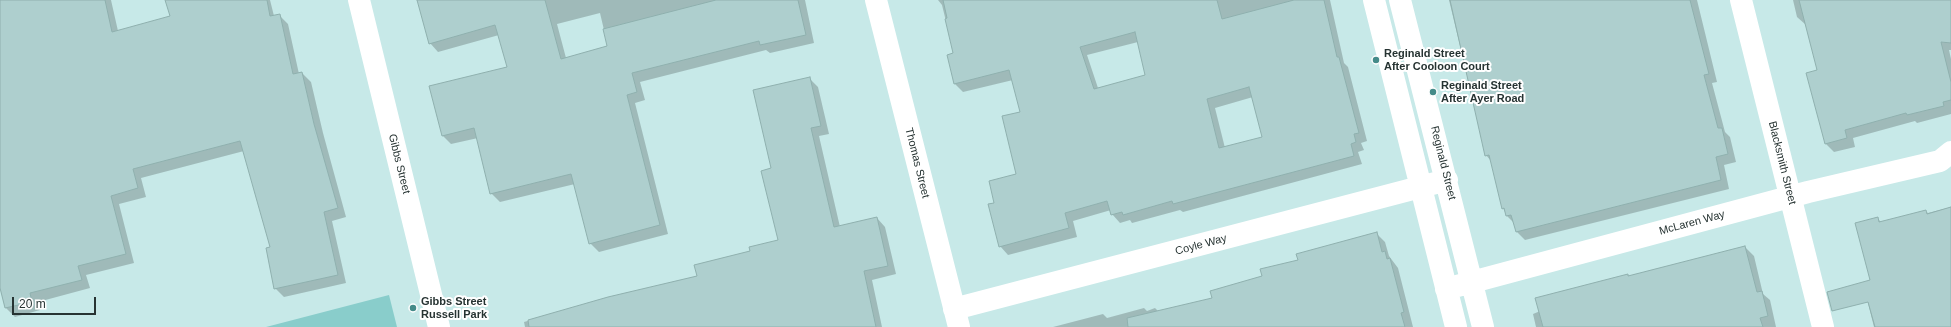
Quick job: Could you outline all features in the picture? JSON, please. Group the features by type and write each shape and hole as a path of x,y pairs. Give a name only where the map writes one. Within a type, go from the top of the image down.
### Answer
{"street":[{"name":"Gibbs Street","path":"359,0 439,327"},
{"name":"Thomas Street","path":"876,0 956,318"},
{"path":"1374,0 1456,327"},
{"name":"Reginald Street","path":"1400,0 1447,180 1483,327"},
{"name":"Blacksmith Street","path":"1741,0 1823,327"},
{"name":"McLaren Way","path":"1446,288 1791,197 1947,159"},
{"name":"Coyle Way","path":"956,318 1447,180"}],"shaded area":[{"path":"389,295 397,327 266,327"}],"building":[{"path":"0,0 105,0 112,32 170,16 165,0 267,0 270,16 280,14 293,74 302,72 314,124 338,208 324,212 338,275 274,289 266,248 270,247 240,141 133,169 138,188 111,196 126,254 78,266 82,280 30,293 32,302 5,308 0,288"},
{"path":"417,0 545,0 561,59 607,46 603,29 716,0 798,0 806,35 760,45 759,41 632,73 637,92 627,95 660,225 589,244 571,174 490,194 474,128 442,136 429,86 507,67 495,25 429,44"},
{"path":"943,0 1217,0 1222,19 1294,0 1324,0 1337,57 1339,57 1359,133 1354,134 1356,142 1351,144 1354,156 1173,204 1172,201 1123,215 1122,212 1111,215 1107,201 1065,213 1069,228 999,247 988,204 994,203 989,181 1016,174 1002,116 1020,112 1009,70 954,84 947,55 953,53 945,19 947,18","holes":["1135,32 1145,75 1094,89 1080,47","1249,87 1262,137 1219,148 1207,99"]},
{"path":"1450,0 1690,0 1709,74 1704,75 1718,128 1722,128 1728,154 1716,157 1721,180 1516,232 1511,215 1506,216 1504,208 1502,209 1489,155 1485,156"},
{"path":"1799,0 1951,0 1951,43 1941,42 1951,82 1951,100 1943,102 1944,106 1907,115 1906,113 1845,130 1847,138 1825,144 1806,73 1817,70"},
{"path":"810,77 821,126 811,128 834,227 877,217 888,266 864,271 876,327 529,327 528,320 608,297 697,276 694,265 750,251 749,247 778,240 761,171 771,168 753,90"},
{"path":"1951,207 1951,327 1875,327 1868,302 1832,311 1827,292 1870,280 1855,223 1878,217 1879,222 1926,210 1927,214"},
{"path":"1377,232 1382,252 1385,251 1387,259 1390,258 1404,312 1401,313 1405,327 1128,327 1127,318 1212,298 1210,291 1262,276 1260,269 1298,260 1296,254"},
{"path":"1745,246 1757,292 1762,291 1768,316 1760,318 1763,327 1543,327 1535,298"}],"place":[{"name":"Reginald Street After Cooloon Court","path":"1376,60"},
{"name":"Reginald Street After Ayer Road","path":"1433,92"},
{"name":"Gibbs Street Russell Park","path":"413,308"}]}
